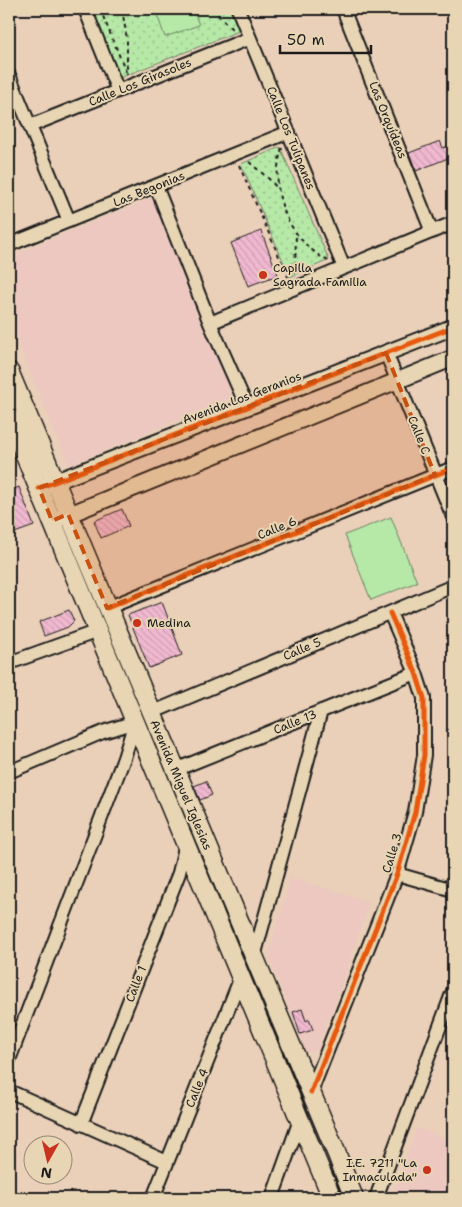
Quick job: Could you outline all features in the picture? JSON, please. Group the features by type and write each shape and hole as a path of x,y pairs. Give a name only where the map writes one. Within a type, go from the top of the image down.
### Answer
{"main road":[{"name":"Avenida Miguel Iglesias","path":"9,371 98,631 332,1198"},
{"name":"Avenida Miguel Iglesias","path":"9,417 14,443 47,485"},
{"name":"Avenida Miguel Iglesias","path":"60,518 107,608 354,1198"}],"street":[{"path":"85,9 118,91"},
{"name":"Calle Los Tulipanes","path":"238,9 344,268"},
{"name":"Las Orquídeas","path":"343,9 432,232"},
{"name":"Calle Los Girasoles","path":"30,126 250,38"},
{"path":"9,76 69,221"},
{"name":"Las Begonias","path":"9,245 289,132"},
{"path":"156,186 210,323 247,407"},
{"path":"210,323 453,223"},
{"name":"Avenida Los Geranios","path":"47,485 453,327"},
{"name":"Calle C","path":"386,353 453,517"},
{"path":"60,518 453,358"},
{"name":"Calle 6","path":"107,608 453,468"},
{"name":"Calle 5","path":"151,713 453,586"},
{"name":"Calle 3","path":"311,1092 397,874 415,812 424,755 424,698 416,673 390,612"},
{"path":"9,663 98,631"},
{"name":"Calle 13","path":"175,770 416,673"},
{"path":"254,957 321,712"},
{"path":"9,772 104,732 135,722"},
{"path":"9,1060 124,758 135,722"},
{"name":"Calle 1","path":"81,1124 179,873 186,842"},
{"path":"397,874 453,890"},
{"name":"Calle 4","path":"153,1198 241,977"},
{"path":"376,1198 453,991"},
{"path":"9,1091 167,1162"},
{"path":"272,1198 300,1120"}],"path":[{"path":"100,9 127,75 127,39 122,9"},
{"path":"212,9 234,32 250,38"},
{"path":"289,132 282,148 278,166 278,189 284,212 296,233 312,251 344,268"},
{"path":"234,154 258,169 278,189"},
{"path":"234,154 293,288"},
{"path":"293,288 296,233"}],"highlighted area":[{"path":"386,353 435,475 107,608 68,514 52,521 39,488"}],"shaded area":[{"path":"154,197 237,396 69,465 9,320 9,257"},
{"path":"290,878 369,902 330,1018 325,1022 325,1035 320,1037 320,1049 306,1053 269,956"},
{"name":"I.E. 7211 \"La Inmaculada\"","path":"417,1128 453,1142 453,1198 391,1198"}],"green space":[{"path":"91,9 230,9 239,31 119,78"},
{"path":"155,9 193,9 199,25 165,37"},
{"path":"280,147 329,260 290,277 241,164"},
{"path":"391,517 417,582 371,600 345,535"}],"building":[{"path":"440,141 443,148 451,145 453,156 416,171 409,153"},
{"path":"261,231 278,275 248,286 231,243"},
{"path":"19,487 34,526 9,535 9,491"},
{"path":"122,509 129,526 101,538 94,521"},
{"path":"162,602 182,655 149,668 128,615"},
{"path":"69,610 74,621 68,627 44,636 39,622"},
{"path":"206,781 212,795 200,800 194,786"},
{"path":"302,1009 306,1021 309,1019 313,1030 300,1034 293,1012"}],"cycle path":[{"path":"39,488 453,327"},
{"path":"107,608 453,468"},
{"path":"311,1092 397,874 415,812 424,755 424,698 416,673 390,613"}],"place":[{"name":"Capilla Sagrada Familia","path":"263,275"},
{"name":"Medina","path":"137,623"},
{"name":"I.E. 7211 \"La Inmaculada\"","path":"427,1170"}]}
